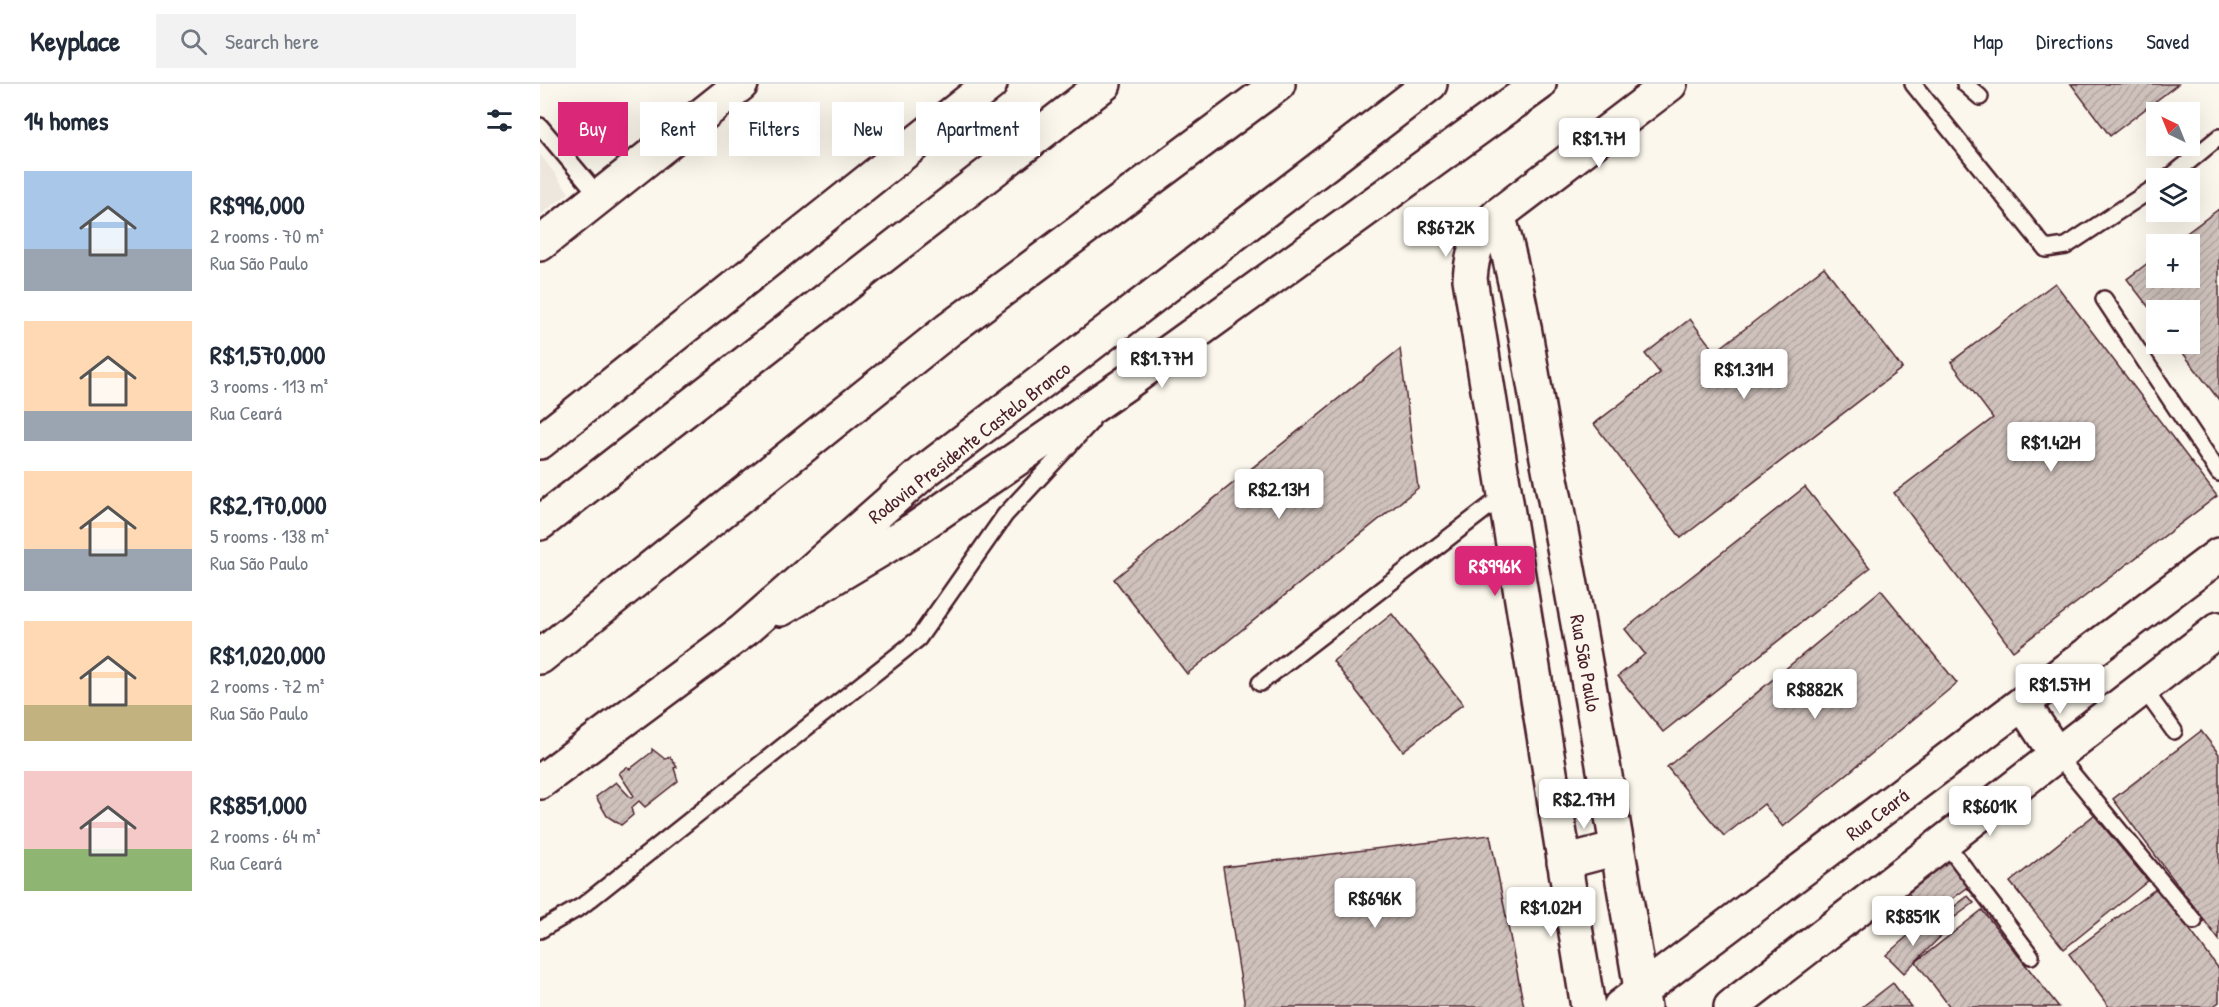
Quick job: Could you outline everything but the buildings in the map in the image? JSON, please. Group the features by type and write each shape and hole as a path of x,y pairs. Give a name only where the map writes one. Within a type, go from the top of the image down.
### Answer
{"main road":[{"path":"540,244 741,84"},
{"path":"541,441 990,84"},
{"path":"540,523 1104,84"},
{"path":"540,657 948,330 1278,84"},
{"name":"Rodovia Presidente Castelo Branco","path":"540,782 743,632 925,471 1430,84"},
{"path":"743,632 915,529 1125,384 1539,84"},
{"path":"1588,1007 1470,279 1477,243 1486,226 1670,84"},
{"name":"Rua São Paulo","path":"1498,215 1515,270 1617,848 1635,1002"},
{"path":"1470,279 1515,270"},
{"name":"Rua Ceará","path":"1635,1002 2219,555"},
{"path":"1731,1007 2219,629"},
{"path":"2023,704 2056,754"},
{"path":"1564,862 1617,848"}],"lane":[{"path":"1913,84 2046,249 2066,246 2146,193"},
{"path":"1965,84 1980,97"},
{"path":"540,126 599,196"},
{"path":"2181,168 2219,136"},
{"path":"2104,299 2219,473"},
{"path":"540,930 582,906 918,639 1005,515 1125,384"},
{"path":"1260,683 1504,495"},
{"path":"2143,688 2174,731"},
{"path":"2056,754 2194,921"},
{"path":"1944,841 2031,956"}],"shaded area":[{"path":"540,154 569,193 540,215"}]}
